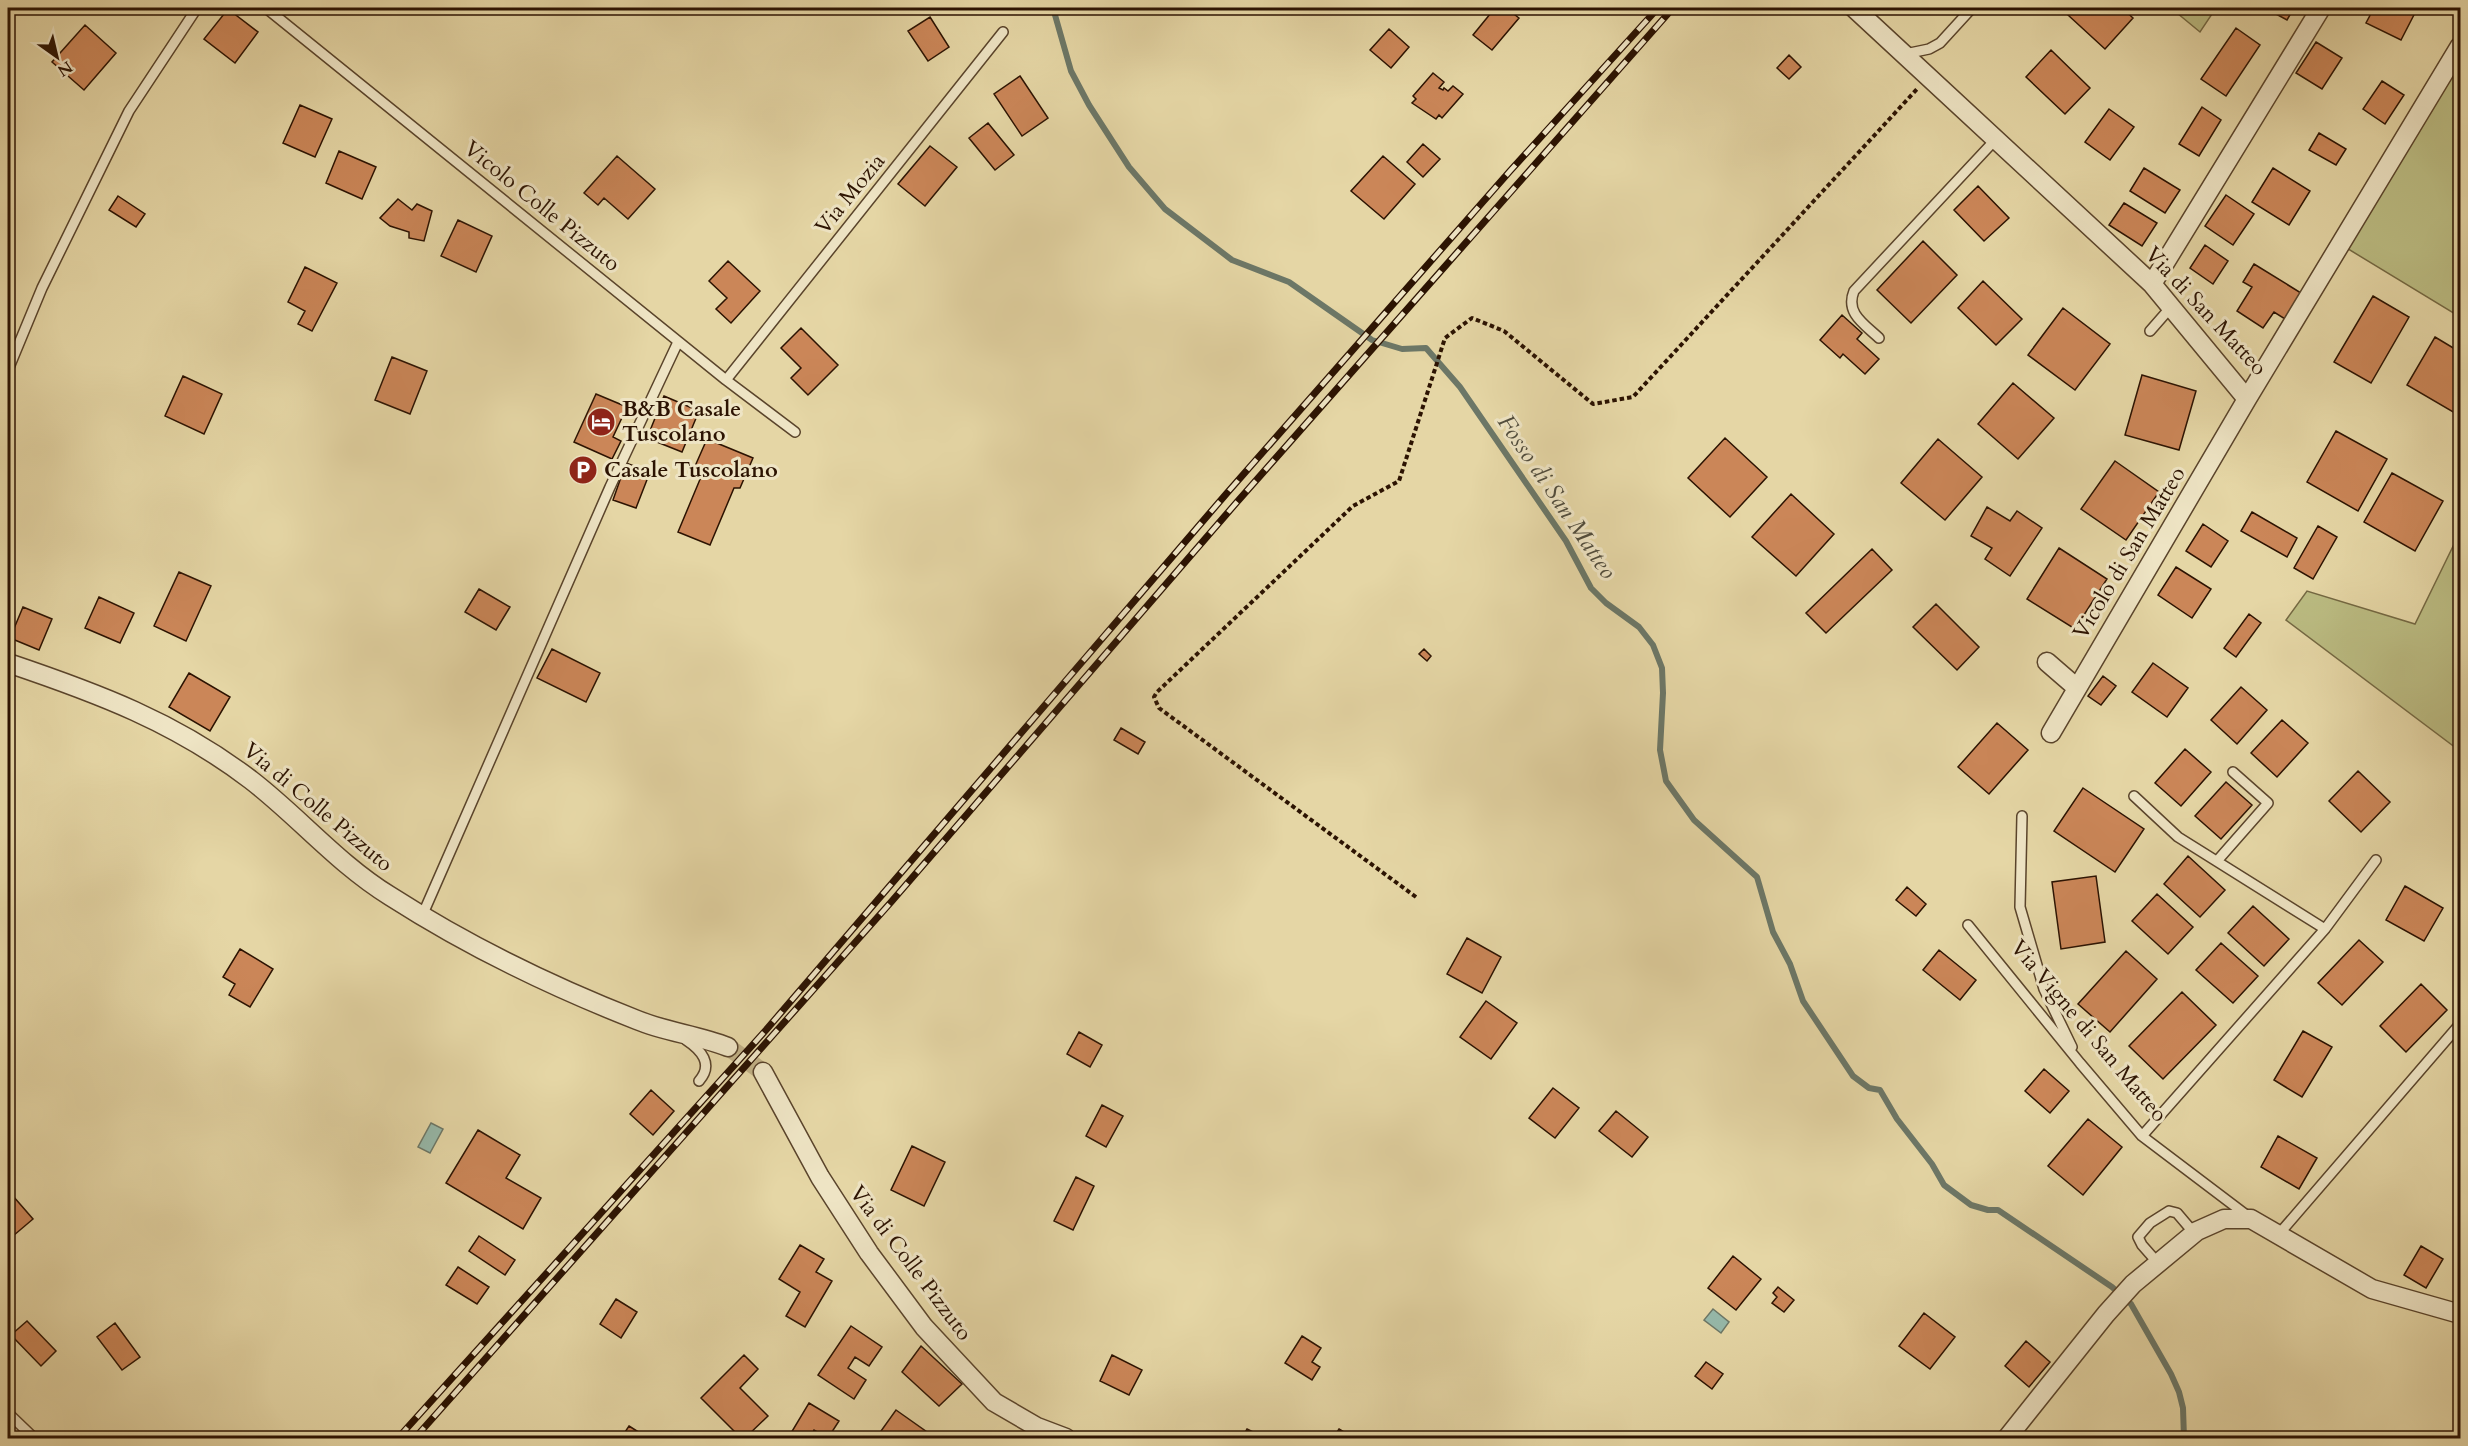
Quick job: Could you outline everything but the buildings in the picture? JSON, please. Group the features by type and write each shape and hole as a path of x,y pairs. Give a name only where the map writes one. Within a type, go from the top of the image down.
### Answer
{"street":[{"name":"Via di San Matteo","path":"1854,8 2152,284 2247,399 2460,46"},
{"path":"2152,284 2321,8"},
{"name":"Vicolo di San Matteo","path":"2051,733 2247,399"},
{"path":"2047,662 2077,688"},
{"name":"Via di Colle Pizzuto","path":"8,663 102,696 203,745 265,791 356,873 422,915 517,969 637,1020 728,1047"},
{"name":"Via di Colle Pizzuto","path":"763,1072 825,1185 887,1278 938,1344 994,1402 1037,1427 1066,1438"},
{"path":"2007,1438 2106,1314 2157,1262 2194,1233 2224,1219 2251,1219"},
{"name":"Via Vigne di San Matteo","path":"2251,1219 2372,1289 2460,1314"}],"lane":[{"path":"8,370 42,288 129,111 197,8"},
{"name":"Vicolo Colle Pizzuto","path":"266,8 678,342 795,432"},
{"path":"1904,54 1929,49 1940,43 1972,8"},
{"name":"Via Mozia","path":"726,380 1004,32"},
{"path":"1879,338 1857,319 1851,309 1850,299 1854,291 1996,139"},
{"path":"2150,331 2171,307"},
{"path":"422,915 613,482 678,342"},
{"path":"603,477 613,482"},
{"path":"2217,861 2268,803 2233,772"},
{"path":"2134,796 2178,837 2325,929"},
{"path":"2022,816 2020,907 2044,989 2080,1063"},
{"path":"2142,1136 2325,929 2376,860"},
{"name":"Via Vigne di San Matteo","path":"1968,925 2142,1136 2251,1219"},
{"path":"2279,1234 2460,1024"},
{"path":"674,1032 696,1046 705,1059 706,1071 699,1080"},
{"path":"2157,1262 2138,1237 2150,1222 2169,1211 2177,1213 2194,1233"},
{"path":"8,1413 34,1438"}],"path":[{"path":"1416,897 1159,708 1154,698 1157,692 1353,506 1399,481 1445,338 1472,318 1504,331 1593,404 1633,397 1929,77"}],"green space":[{"path":"2171,8 2216,8 2200,32"},
{"path":"2460,64 2460,317 2340,244 2399,162"},
{"path":"2460,532 2460,751 2286,620 2307,591 2415,624"}],"shaded area":[{"path":"431,1123 443,1129 430,1153 418,1147"},
{"path":"1713,1309 1729,1322 1721,1333 1704,1320"}],"waterway":[{"name":"Fosso di San Matteo","path":"1053,8 1071,71 1089,105 1129,167 1165,209 1232,260 1289,282 1372,340 1402,349 1426,348 1460,387 1566,541 1591,588 1606,603 1639,627 1653,645 1662,668 1660,750 1666,781 1694,820 1757,877 1773,932 1790,964 1803,1001 1853,1076 1869,1088 1880,1090 1897,1119 1932,1164 1944,1185 1971,1205 1988,1210 1998,1210 2112,1287 2131,1304 2179,1392 2183,1408 2184,1438"}],"tunnel":[{"path":"728,1047 763,1072"}],"railway":[{"path":"398,1438 766,1030 1227,493 1510,171 1658,8"},
{"path":"415,1438 892,901 1237,502 1673,8"}],"place":[{"name":"B&B Casale Tuscolano","path":"601,422"},
{"name":"Casale Tuscolano","path":"583,470"}]}
